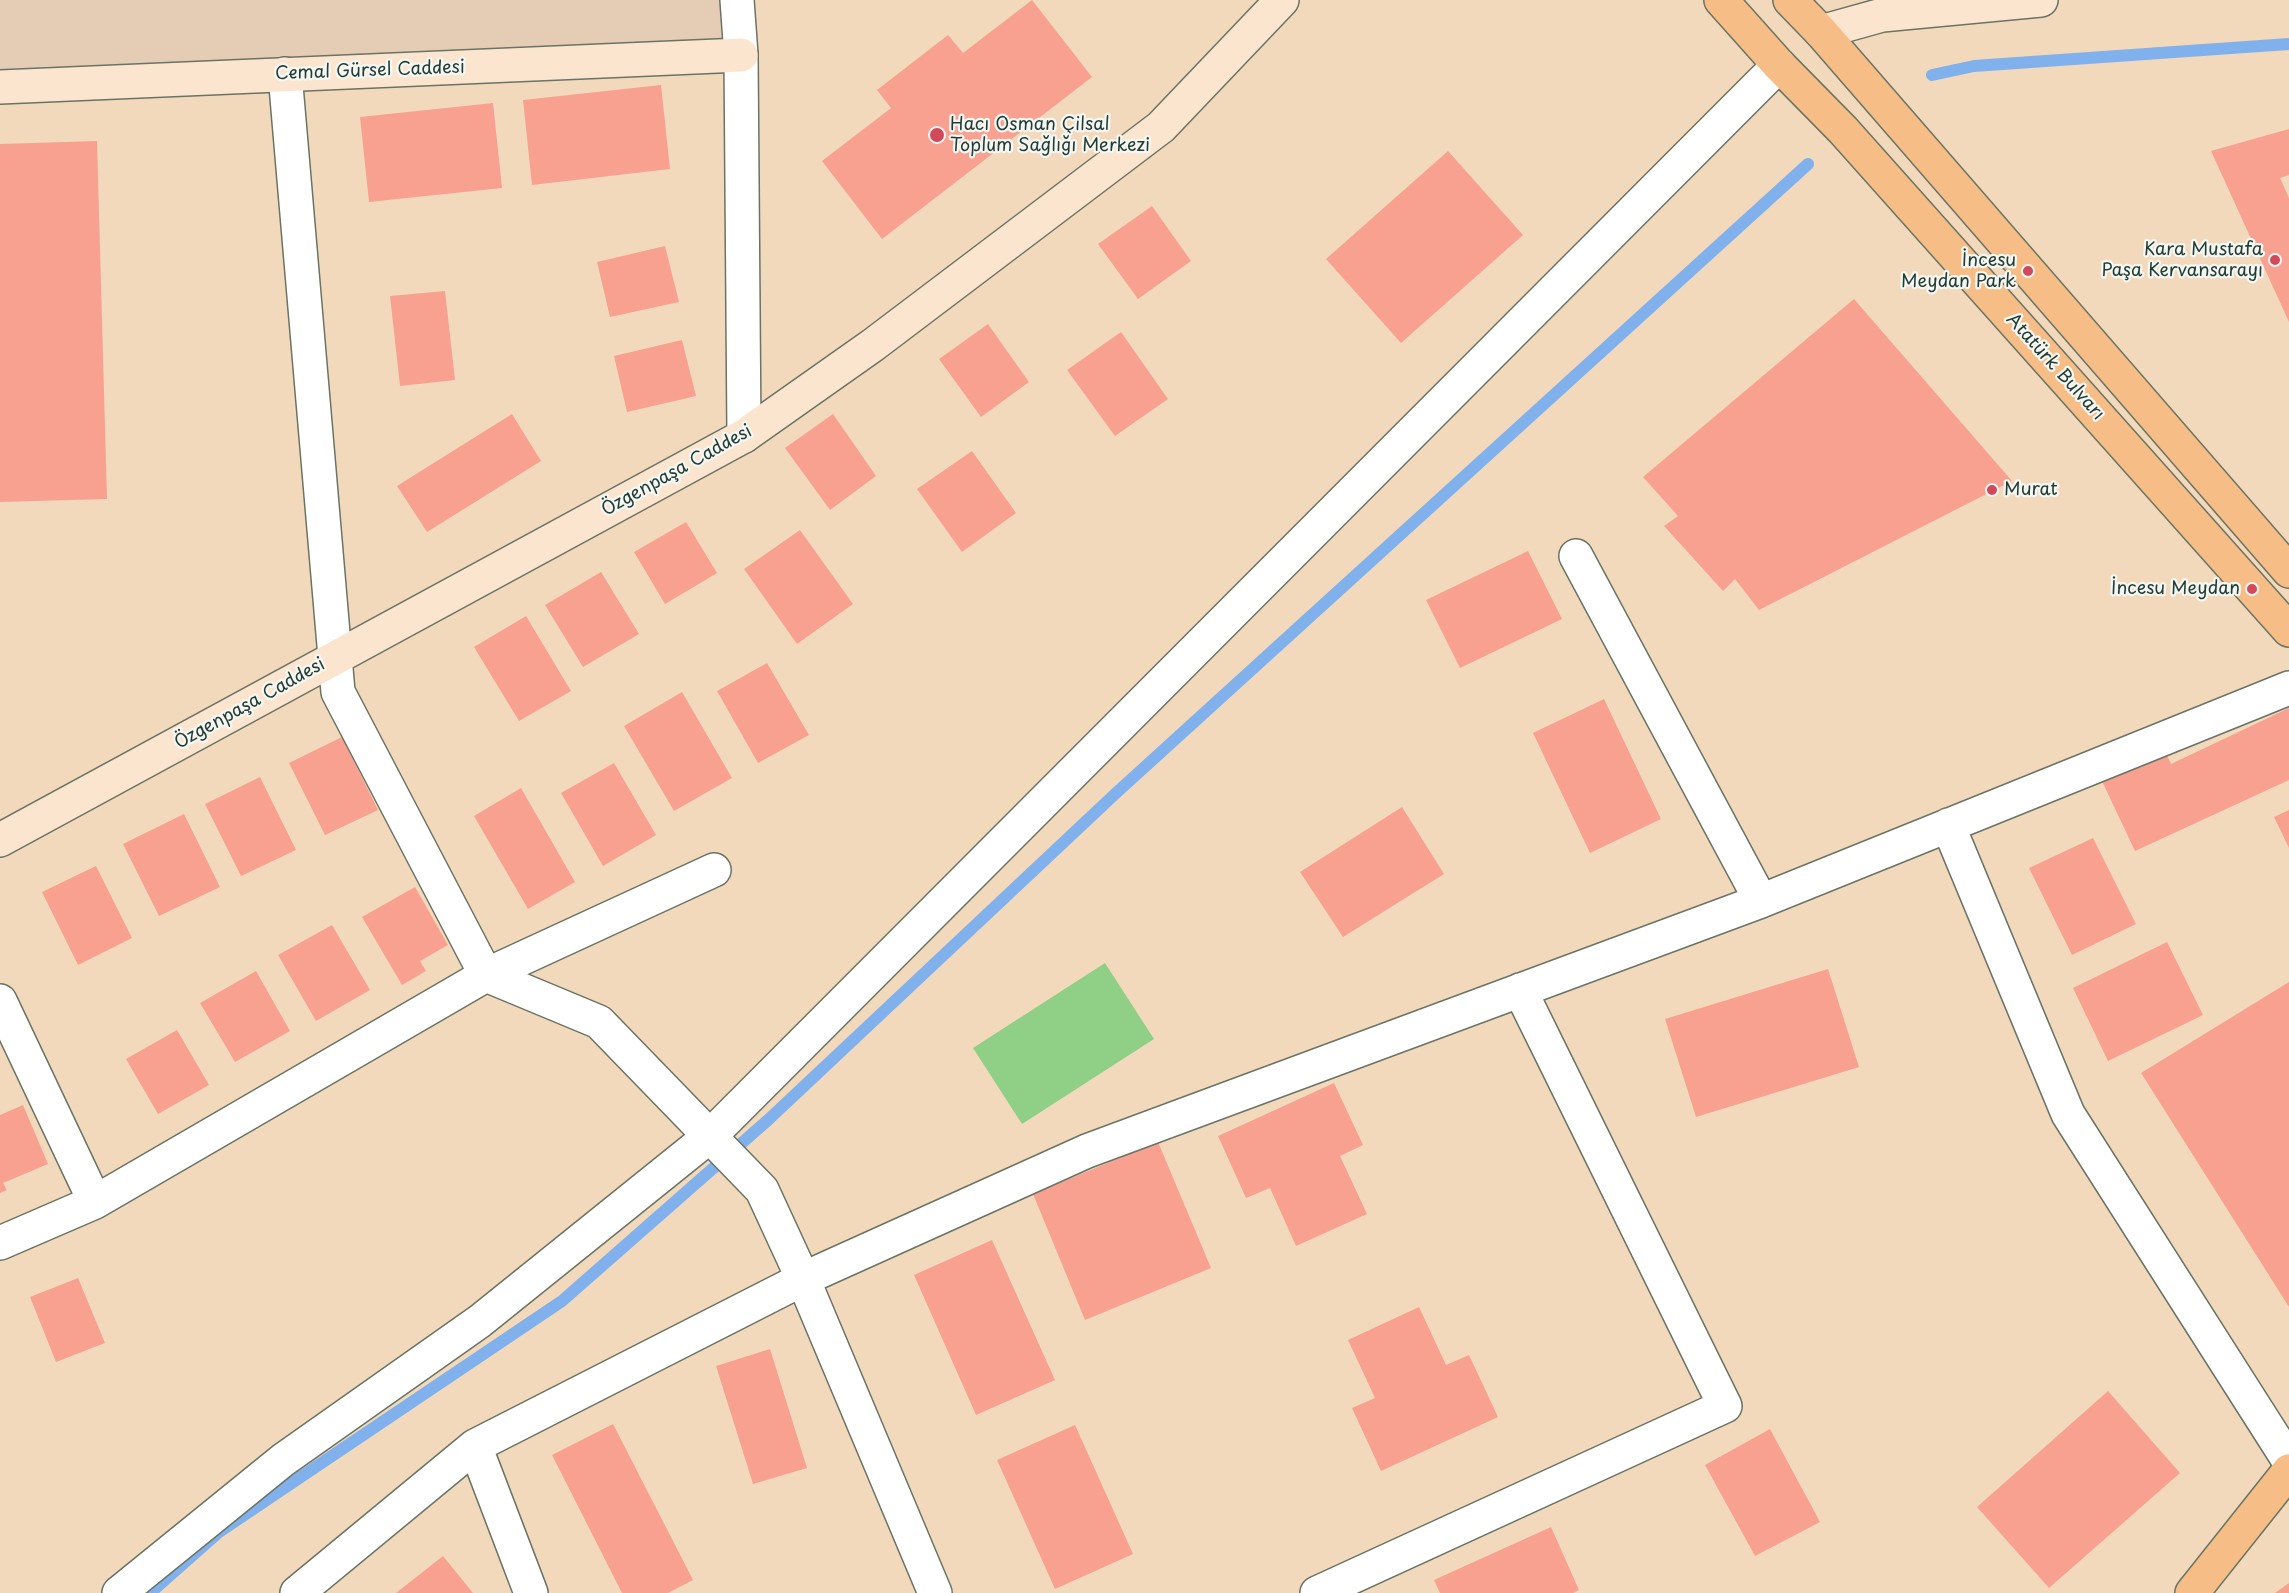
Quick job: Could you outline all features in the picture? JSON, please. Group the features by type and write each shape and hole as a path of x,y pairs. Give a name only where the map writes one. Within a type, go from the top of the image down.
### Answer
{"main road":[{"name":"Özgenpaşa Caddesi","path":"0,840 744,436 873,345 1161,127 1282,0"},
{"name":"Atatürk Bulvarı","path":"1721,0 1779,65 1844,130 2289,630"},
{"path":"1790,0 1821,32 2289,571"},
{"path":"1821,32 1882,15 2041,0"},
{"name":"Cemal Gürsel Caddesi","path":"0,87 741,55"},
{"path":"2192,1593 2289,1471"},
{"path":"2201,1593 2289,1509"}],"street":[{"path":"737,0 741,55 744,436"},
{"path":"118,1593 283,1460 480,1321 710,1136 1779,65"},
{"path":"285,74 338,692 486,975 599,1022 762,1190 803,1279 935,1593"},
{"path":"1576,556 1761,901"},
{"path":"297,1593 475,1446 803,1279 1087,1151 1761,901 2289,688"},
{"path":"1948,825 2068,1114 2289,1461"},
{"path":"0,1243 95,1202 486,975 714,870"},
{"path":"1317,1593 1725,1406 1520,990"},
{"path":"0,1001 95,1202"},
{"path":"475,1446 531,1593"}],"shaded area":[{"path":"0,0 737,0 741,55 0,87"}],"green space":[{"path":"1105,963 1154,1039 1022,1124 973,1048"}],"building":[{"name":"Hacı Osman Çilsal Toplum Sağlığı Merkezi","path":"1032,0 1092,77 882,239 822,161 891,108 877,90 948,35 963,53"},
{"path":"661,85 670,169 532,185 523,100"},
{"path":"493,103 502,188 369,202 360,117"},
{"name":"Kara Mustafa Paşa Kervansarayı","path":"2289,129 2289,175 2280,178 2289,198 2289,322 2211,151"},
{"path":"97,141 107,499 0,502 0,144"},
{"path":"1448,151 1523,235 1401,343 1326,259"},
{"path":"1152,206 1191,261 1138,299 1098,244"},
{"path":"665,246 679,302 610,317 597,262"},
{"path":"445,291 455,380 400,386 390,296"},
{"path":"1854,299 2012,481 1759,610 1735,579 1723,591 1664,526 1678,516 1643,477"},
{"path":"988,324 1029,382 981,417 939,359"},
{"path":"1121,332 1168,399 1115,436 1067,370"},
{"path":"682,340 696,396 627,412 614,356"},
{"path":"512,414 541,461 427,532 397,486"},
{"path":"833,414 876,476 830,510 785,448"},
{"path":"972,451 1016,513 962,552 917,489"},
{"path":"686,522 717,573 665,604 634,552"},
{"path":"800,530 853,604 797,644 744,569"},
{"path":"1528,551 1562,619 1460,668 1426,600"},
{"path":"601,572 639,634 583,667 545,605"},
{"path":"526,616 571,691 519,721 474,647"},
{"path":"767,663 809,735 758,763 717,691"},
{"path":"682,692 732,778 674,811 624,726"},
{"path":"1604,699 1661,819 1590,853 1533,733"},
{"path":"2289,708 2289,780 2135,851 2101,779 2164,749 2171,764"},
{"path":"342,737 378,810 325,835 289,763"},
{"path":"614,763 656,835 603,866 561,793"},
{"path":"260,777 296,850 241,876 205,804"},
{"path":"521,788 575,882 528,909 474,816"},
{"path":"1402,807 1444,874 1343,937 1300,872"},
{"path":"2289,810 2289,848 2274,817"},
{"path":"184,814 220,887 159,916 123,844"},
{"path":"2093,838 2136,924 2072,955 2029,868"},
{"path":"96,866 132,938 78,965 42,892"},
{"path":"415,887 448,945 420,961 426,971 402,985 362,917"},
{"path":"332,925 370,990 316,1021 278,955"},
{"path":"2167,942 2203,1015 2108,1061 2073,988"},
{"path":"1828,969 1859,1067 1696,1117 1665,1019"},
{"path":"256,971 290,1031 235,1062 200,1003"},
{"path":"2289,982 2289,1307 2141,1073"},
{"path":"177,1030 209,1085 158,1114 126,1059"},
{"path":"1334,1083 1363,1145 1340,1156 1367,1214 1296,1246 1270,1188 1246,1198 1218,1136"},
{"path":"23,1105 48,1164 3,1183 7,1190 0,1193 0,1115"},
{"path":"1158,1142 1211,1268 1085,1320 1033,1194"},
{"path":"992,1240 1055,1380 976,1415 914,1275"},
{"path":"78,1278 105,1343 56,1362 30,1297"},
{"path":"1419,1307 1446,1365 1469,1355 1498,1417 1381,1471 1352,1408 1375,1398 1348,1340"},
{"path":"770,1349 807,1468 753,1484 716,1366"},
{"path":"2108,1391 2180,1473 2049,1588 1977,1507"},
{"path":"613,1424 693,1580 668,1593 622,1593 552,1455"},
{"path":"1075,1425 1133,1554 1055,1589 997,1460"},
{"path":"1770,1429 1820,1522 1755,1556 1705,1465"},
{"path":"1551,1527 1579,1590 1573,1593 1440,1593 1434,1580"},
{"path":"443,1556 473,1593 396,1593"},
{"path":"2289,1583 2289,1593 2275,1593"}],"waterway":[{"path":"1932,75 1974,66 2289,44"},
{"path":"150,1593 219,1532 562,1301 768,1120 1115,794 1808,164"}],"place":[{"name":"Hacı Osman Çilsal Toplum Sağlığı Merkezi","path":"937,135"},
{"name":"Kara Mustafa Paşa Kervansarayı","path":"2275,260"},
{"name":"İncesu Meydan Park","path":"2028,271"},
{"name":"Murat","path":"1992,490"},
{"name":"İncesu Meydan","path":"2252,589"}]}
